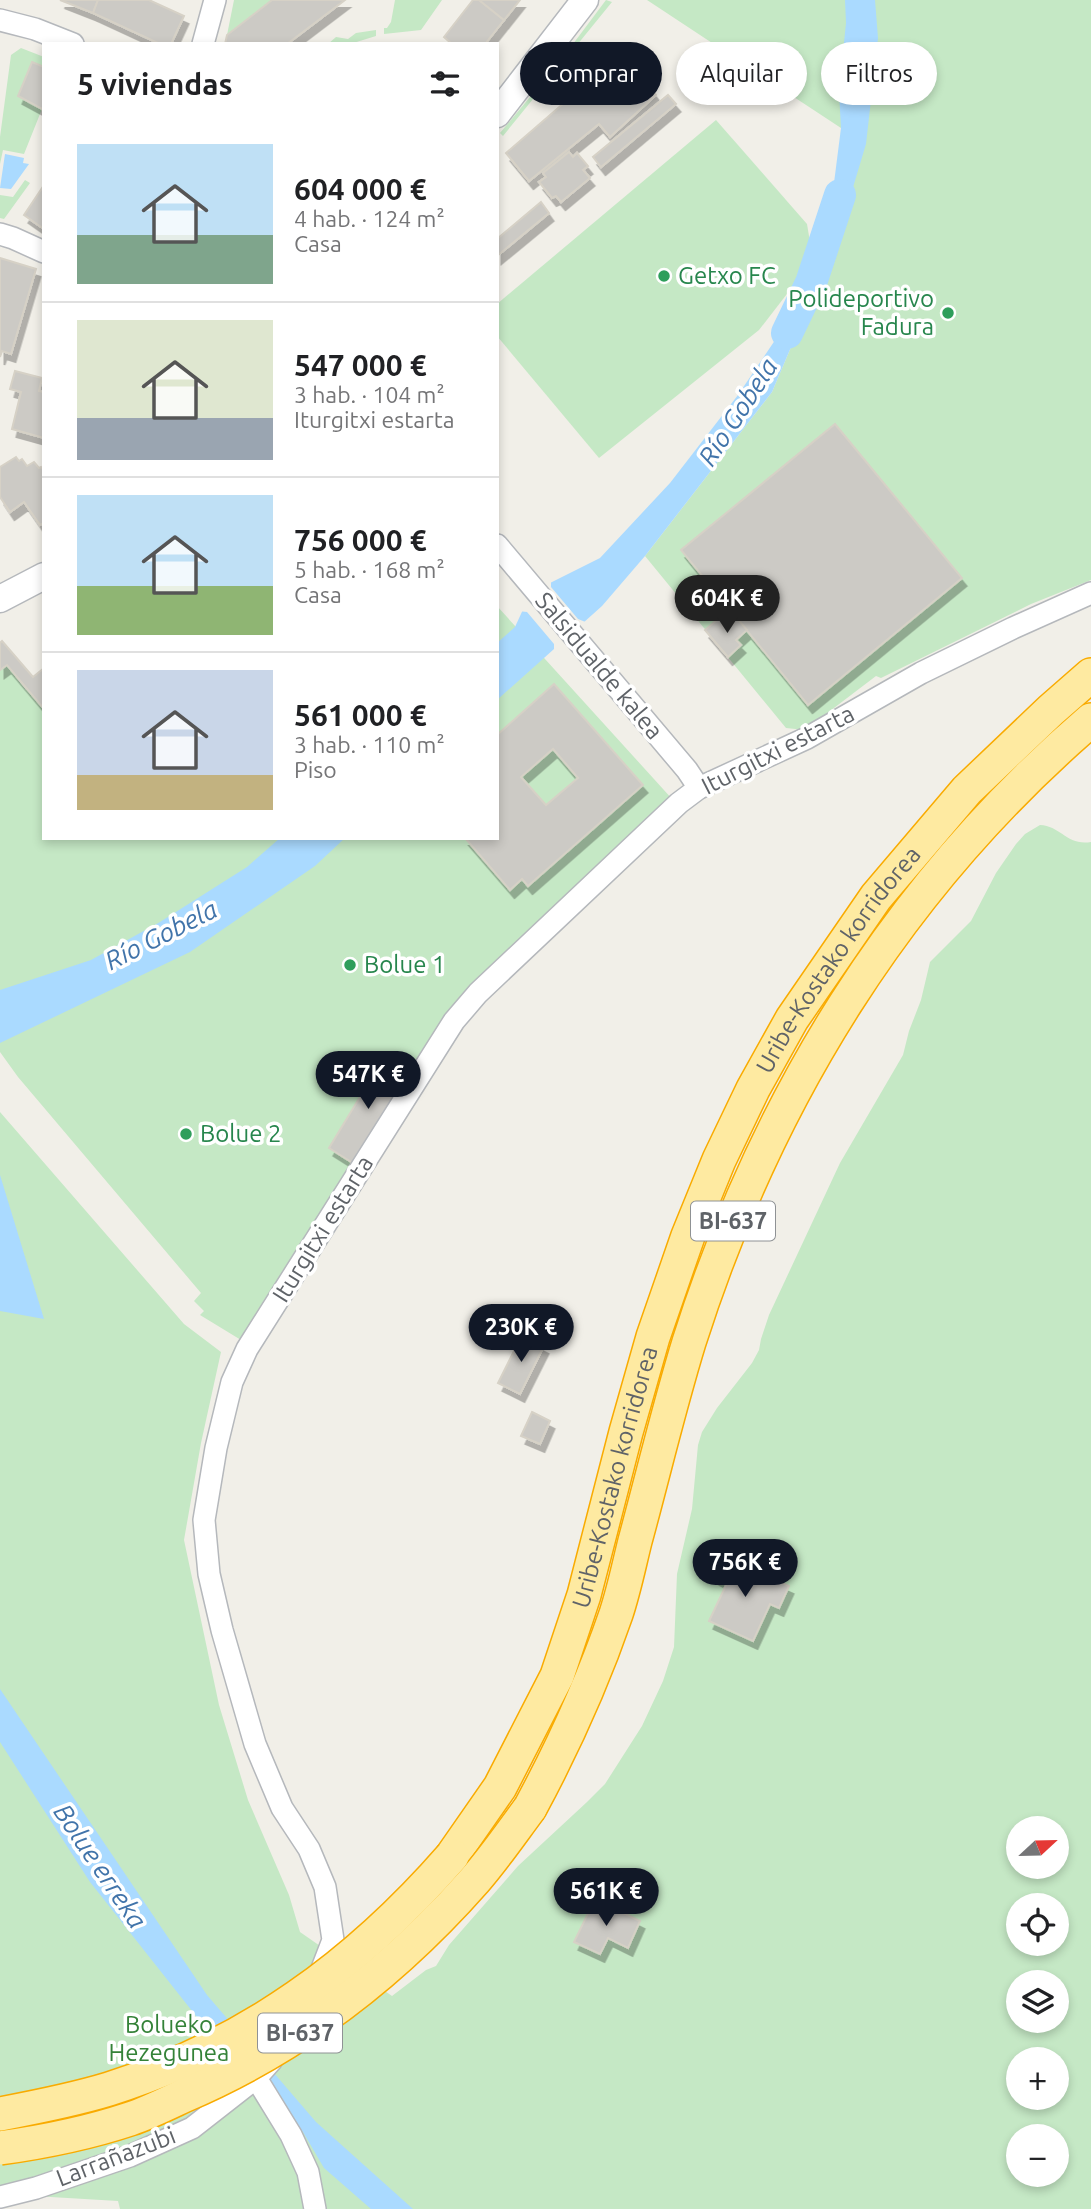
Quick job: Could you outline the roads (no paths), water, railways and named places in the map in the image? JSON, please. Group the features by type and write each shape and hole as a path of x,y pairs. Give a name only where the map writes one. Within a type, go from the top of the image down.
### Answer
{"highway":[{"name":"Uribe-Kostako korridorea","path":"0,2114 109,2089 194,2056 250,2028 323,1980 359,1951 418,1895 452,1856 500,1787 557,1676 584,1595 653,1338 688,1236 719,1160 759,1077 792,1019 876,897 967,790 1091,675"},
{"name":"Uribe-Kostako korridorea","path":"0,2148 40,2142 131,2119 215,2082 271,2053 340,2007 405,1953 476,1879 530,1808 587,1693 613,1622 689,1343 722,1246 780,1117 830,1026 905,918 996,811 1091,720"}],"street":[{"path":"204,42 215,0"},
{"path":"499,111 585,0"},
{"path":"0,20 35,29 68,42"},
{"path":"0,234 42,251"},
{"name":"Salsidualde kalea","path":"499,547 687,770 699,788"},
{"path":"4,597 42,577"},
{"name":"Iturgitxi estarta","path":"301,2026 333,1940 324,1887 309,1849 282,1808 254,1744 209,1574 204,1520 214,1460 232,1382 247,1349 454,1021 478,993 679,803 699,788 807,738 921,673 1091,593"},
{"name":"Larrañazubi","path":"0,2197 130,2157 192,2128 256,2078 301,2026"},
{"path":"256,2078 291,2135 308,2172 315,2209"}],"water":[{"path":"845,0 875,0 878,42 844,42"},
{"path":"840,105 870,105 866,144 839,234 772,392 645,556 602,606 499,698 499,641 515,627 526,603 548,584 600,558 670,483 738,395 823,269 841,128"},
{"path":"5,154 24,158 23,163 29,164 11,189 0,188"},
{"path":"278,840 343,840 315,866 190,952 0,1043 0,990 91,960 160,922 247,867"},
{"path":"0,1175 44,1319 0,1311"},
{"name":"Bolue erreka","path":"0,1689 207,1995 316,2122 413,2209 371,2209 324,2168 303,2132 196,2016 90,1882 0,1742"}],"waterway":[{"name":"Río Gobela","path":"787,333 811,283 840,195"}],"place":[{"name":"Getxo FC","path":"664,276"},
{"name":"Polideportivo Fadura","path":"948,313"},
{"name":"Bolue 1","path":"350,965"},
{"name":"Bolue 2","path":"186,1134"}],"park label":[{"name":"Bolueko Hezegunea","path":"169,2039"}]}
